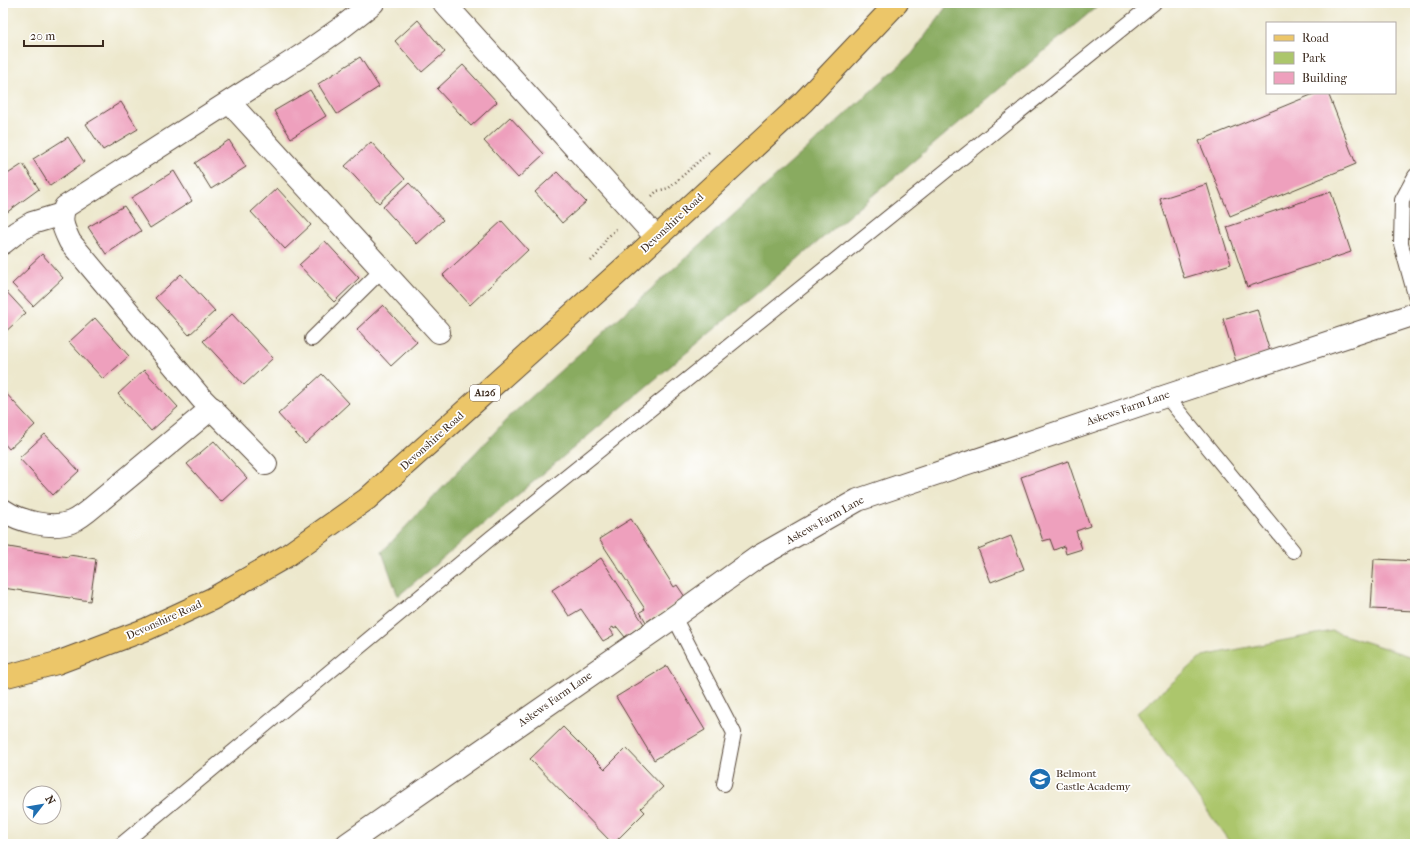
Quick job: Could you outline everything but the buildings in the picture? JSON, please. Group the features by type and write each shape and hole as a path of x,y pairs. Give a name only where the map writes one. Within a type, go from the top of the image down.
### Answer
{"main road":[{"name":"Devonshire Road","path":"3,677 57,663 147,629 212,599 285,557 367,499 803,102 897,3"}],"street":[{"path":"266,464 201,398 70,242 62,224 62,214 65,207 230,103 307,52 373,3"},
{"path":"444,3 656,237"},
{"path":"230,103 439,332"},
{"path":"3,243 16,232 32,223 62,214"},
{"name":"Askews Farm Lane","path":"347,844 758,557 858,500 1415,314"},
{"path":"3,510 16,517 40,523 53,524 70,522 94,506 212,408"}],"lane":[{"path":"122,844 498,532 1154,3"},
{"path":"1415,176 1402,200 1401,244 1415,295"},
{"path":"312,339 382,270"},
{"path":"1166,396 1293,551"},
{"path":"674,617 734,733 724,784"}],"path":[{"path":"588,265 597,255 607,238 657,191 669,188 715,147"}],"green space":[{"path":"949,3 1101,3 398,596 382,552 509,417 912,54"},
{"path":"1332,631 1415,658 1415,844 1231,844 1137,713 1203,656"}],"place":[{"name":"Belmont Castle Academy","path":"1040,779"}]}
